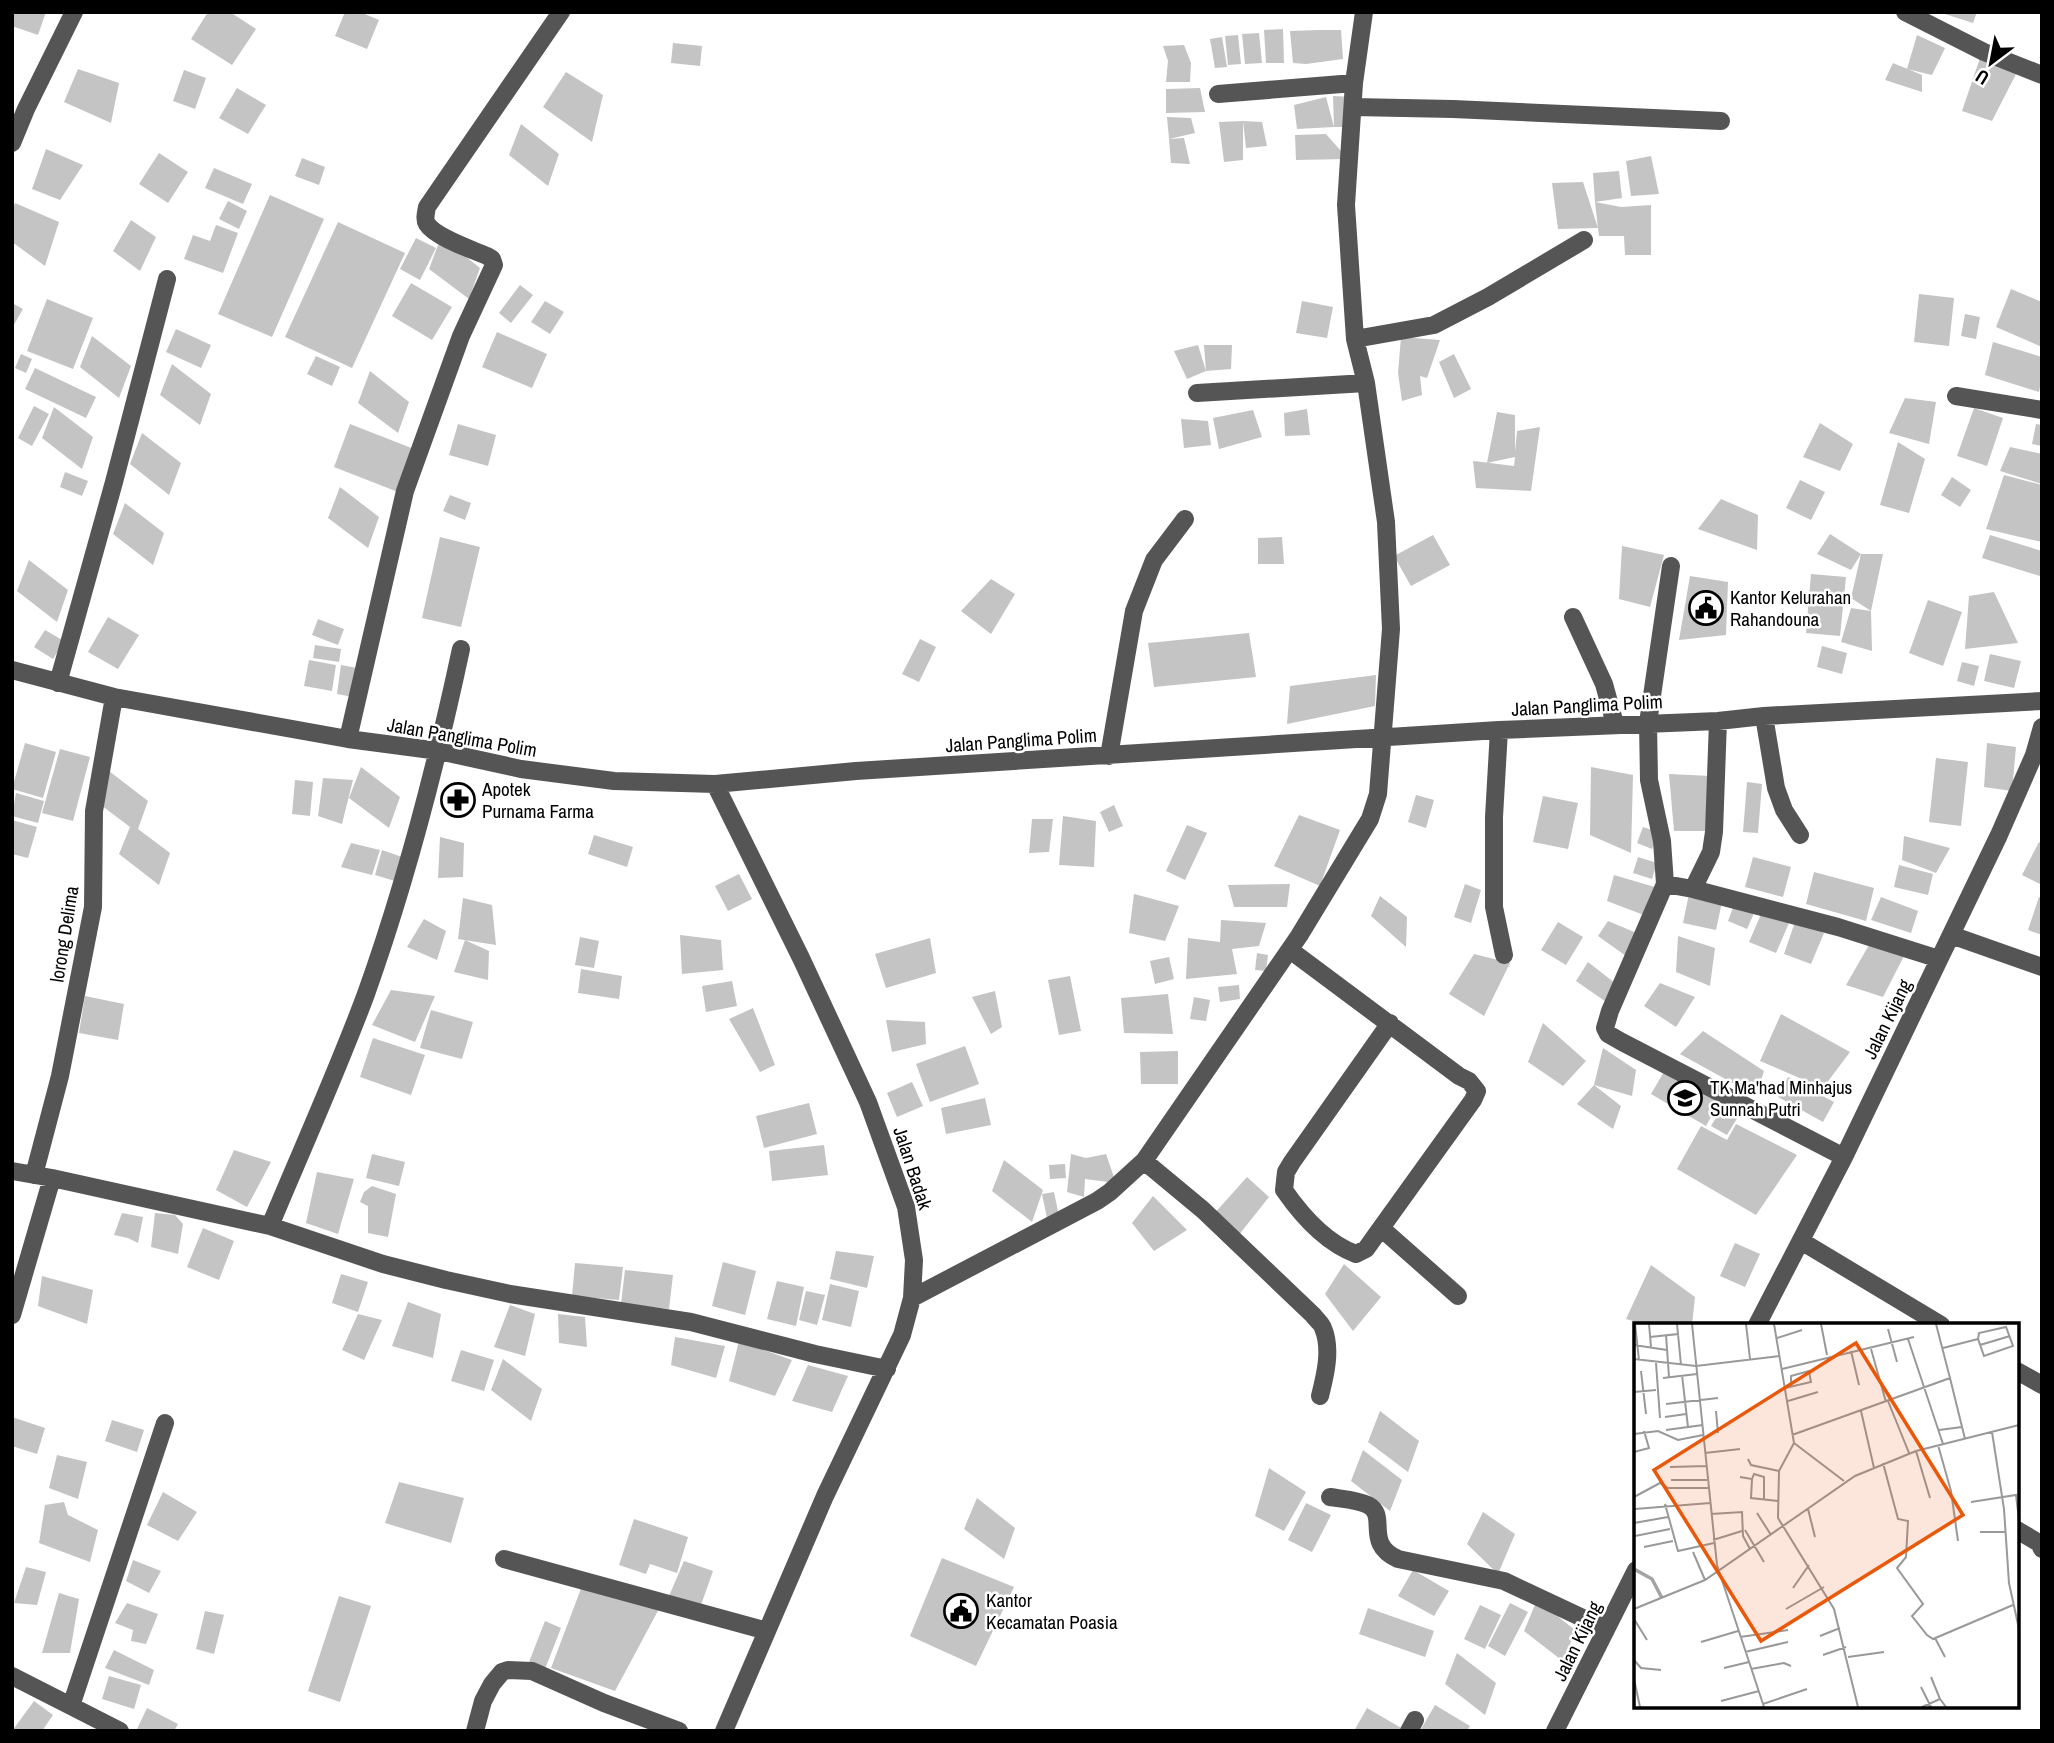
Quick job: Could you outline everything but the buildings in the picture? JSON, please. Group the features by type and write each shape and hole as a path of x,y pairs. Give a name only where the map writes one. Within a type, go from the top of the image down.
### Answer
{"street":[{"path":"12,143 74,12"},
{"path":"348,739 405,491 461,336 494,265 492,259 487,256 435,232 427,224 427,207 561,12"},
{"path":"912,1298 1097,1201 1144,1161 1290,950 1370,819 1378,794 1391,615 1386,522 1366,383 1355,339 1346,205 1354,83 1364,12"},
{"path":"1905,12 1984,52 2042,75"},
{"path":"1218,94 1354,83"},
{"path":"1353,107 1721,121"},
{"path":"1355,339 1434,325 1488,297 1584,240"},
{"path":"58,682 167,279"},
{"path":"1196,393 1366,383"},
{"path":"1956,396 2042,410"},
{"path":"1109,756 1134,611 1154,560 1185,519"},
{"path":"1671,566 1648,723 1649,780 1662,841 1665,884 1605,1028 1608,1034 1844,1157"},
{"path":"1573,617 1604,684 1615,724"},
{"path":"270,1226 365,994 401,887 439,751 460,649"},
{"name":"Jalan Panglima Polim","path":"12,670 114,697 348,739 439,751 521,769 601,779 715,784 856,771 1499,730 1718,721 1763,716 2042,701"},
{"name":"lorong Delima","path":"12,1315 43,1177 93,907 94,811 114,697"},
{"path":"1763,716 1776,788 1784,810 1800,835"},
{"path":"1693,889 1711,852 1714,832 1718,721"},
{"name":"Jalan Kijang","path":"1758,1323 1844,1157 1951,935 2034,755 2042,727"},
{"path":"1499,730 1493,864 1494,907 1504,955"},
{"name":"Jalan Badak","path":"715,784 868,1102 906,1207 914,1260 912,1298 902,1335 825,1496 724,1731"},
{"path":"1665,884 1825,923 1939,959"},
{"path":"1951,935 2042,967"},
{"path":"1290,950 1390,1023 1459,1076 1469,1081 1477,1091 1366,1249 1356,1254 1345,1250 1322,1233 1299,1211 1284,1190 1286,1172 1390,1023"},
{"path":"1144,1161 1203,1210 1313,1315 1323,1328 1327,1352 1320,1396"},
{"path":"12,1171 270,1226 383,1264 446,1280 510,1294 691,1322 815,1354 887,1369"},
{"path":"1381,1227 1458,1296"},
{"path":"1801,1241 1938,1323"},
{"path":"2019,1372 2042,1385"},
{"path":"71,1706 165,1423"},
{"path":"1330,1497 1367,1505 1373,1509 1377,1517 1381,1547 1387,1555 1504,1581 1606,1629"},
{"path":"2019,1531 2039,1543 2042,1549"},
{"path":"504,1559 766,1631"},
{"name":"Jalan Kijang","path":"1555,1731 1634,1574"},
{"path":"475,1731 483,1701 492,1684 502,1672 508,1670 532,1671 671,1730"},
{"path":"12,1676 120,1731"}],"place":[{"name":"Kantor Kelurahan Rahandouna","path":"1706,608"},
{"name":"Apotek Purnama Farma","path":"458,800"},
{"name":"TK Ma'had Minhajus Sunnah Putri","path":"1685,1098"},
{"name":"Kantor Kecamatan Poasia","path":"961,1611"}]}
